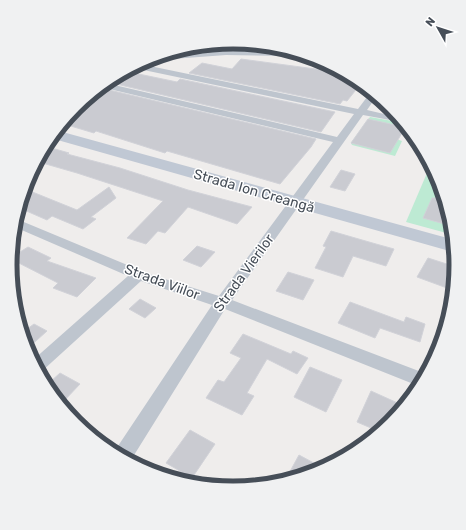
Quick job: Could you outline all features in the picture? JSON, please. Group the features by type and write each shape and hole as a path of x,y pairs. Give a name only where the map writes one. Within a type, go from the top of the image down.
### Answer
{"street":[{"path":"226,53 233,49"},
{"path":"174,57 226,53 279,54"},
{"path":"145,68 391,118"},
{"path":"111,87 340,141"},
{"name":"Strada Vierilor","path":"125,452 222,302 370,99"},
{"name":"Strada Ion Creangă","path":"60,136 448,245"},
{"name":"Strada Viilor","path":"21,225 139,275 189,294 222,302 417,378"},
{"path":"41,364 139,275"}],"green space":[{"path":"370,117 394,121 396,125 390,137 402,141 395,156 352,145 351,143"},
{"path":"428,171 442,209 446,233 406,222"}],"building":[{"path":"241,59 328,71 357,88 347,101 343,100 340,104 189,73 202,63 232,69"},
{"path":"134,73 177,82 180,79 335,112 321,132 115,84"},
{"path":"107,90 316,139 280,184 167,151 165,153 96,131 94,133 69,125 80,112"},
{"path":"368,119 397,125 402,132 390,153 351,143"},
{"path":"51,148 188,190 252,207 237,224 188,207 165,233 158,231 146,244 127,238 163,201 42,163"},
{"path":"341,170 355,174 345,191 330,187"},
{"path":"109,187 116,198 91,217 96,219 83,229 52,216 47,220 24,210 30,191 77,210"},
{"path":"432,198 439,198 445,224 423,218"},
{"path":"331,231 394,249 386,266 353,256 343,277 315,268 326,247 323,246"},
{"path":"197,246 215,252 201,267 183,260"},
{"path":"28,247 51,258 47,261 96,278 77,297 53,288 58,283 17,262 17,251 20,252"},
{"path":"428,258 449,265 449,279 447,288 417,277"},
{"path":"288,272 314,280 303,300 276,291"},
{"path":"140,299 156,308 145,318 129,309"},
{"path":"350,302 404,322 406,317 425,324 420,342 380,328 375,338 338,323"},
{"path":"34,324 47,331 32,345 27,329"},
{"path":"243,334 291,354 293,351 308,358 297,374 267,359 247,393 254,396 242,415 206,398 218,380 224,382 241,358 230,353"},
{"path":"310,367 342,380 326,412 294,397"},
{"path":"60,373 80,384 65,400 51,381"},
{"path":"371,391 398,403 386,418 373,429 357,422"},
{"path":"190,430 215,444 193,477 166,463"},
{"path":"299,455 317,465 302,470 289,474"}],"waterway":[{"path":"206,51 224,50"},
{"path":"237,50 254,50"}]}
